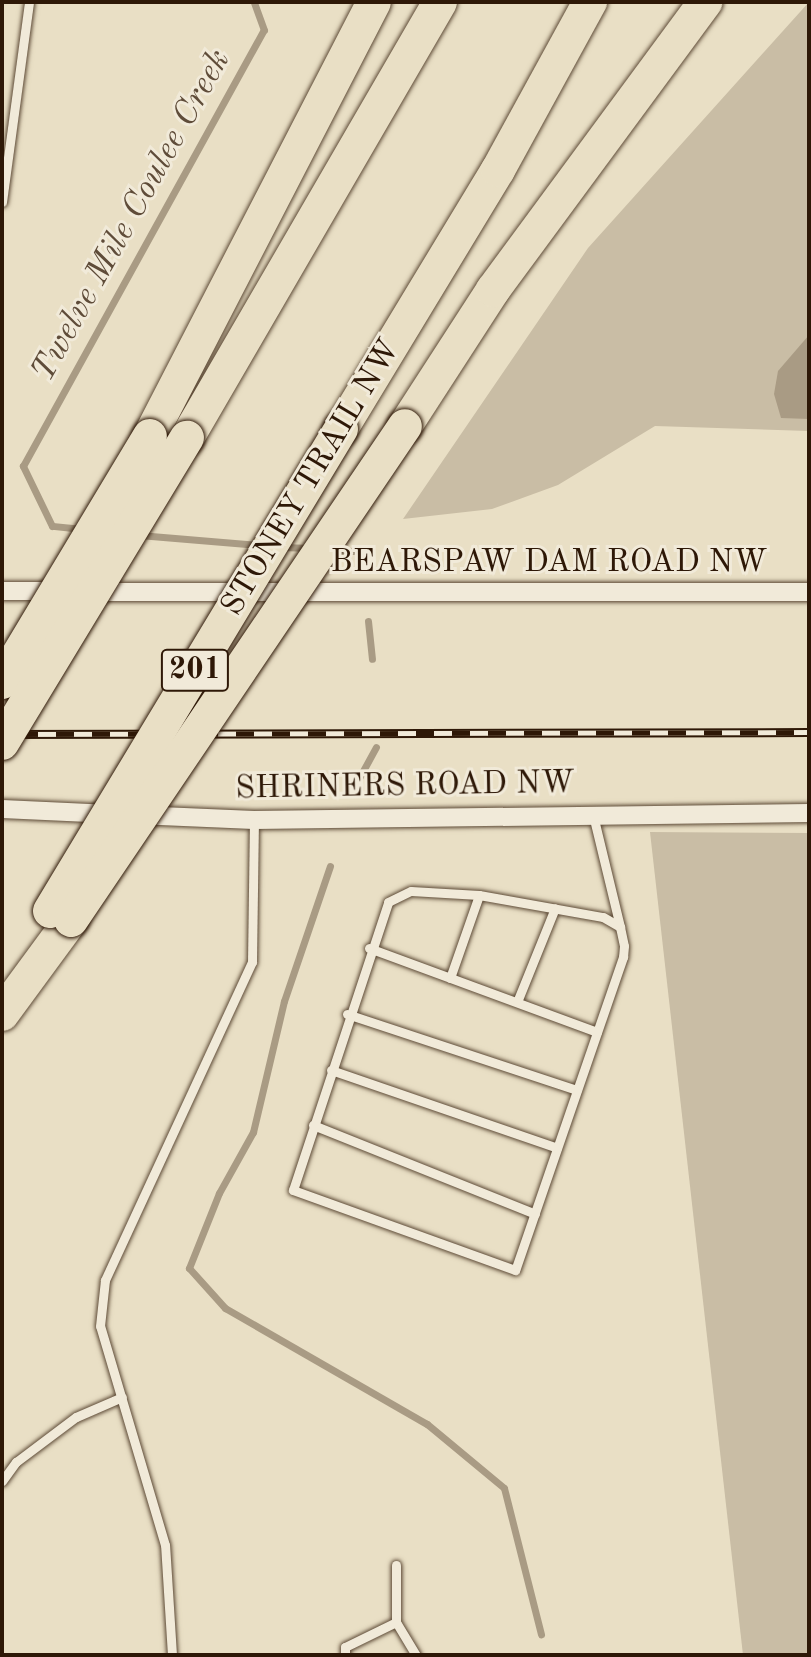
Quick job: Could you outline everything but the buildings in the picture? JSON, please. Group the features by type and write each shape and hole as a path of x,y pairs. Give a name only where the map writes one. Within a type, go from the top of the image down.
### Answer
{"highway":[{"path":"2,682 150,436 374,2"},
{"path":"2,743 187,438 440,2"},
{"name":"STONEY TRAIL NW","path":"2,991 60,916 341,429 498,170 590,2"},
{"path":"2,1014 60,916 405,426 493,290 705,2"}],"street":[{"name":"BEARSPAW DAM ROAD NW","path":"2,591 809,592"},
{"name":"SHRINERS ROAD NW","path":"2,809 254,820 809,813"}],"lane":[{"path":"2,202 29,2"},
{"path":"593,815 620,927 623,957 515,1270 293,1190 347,1014 388,902 411,891 479,895 603,917 620,927"},
{"path":"172,1655 165,1545 100,1326 105,1280 252,962 254,820"},
{"path":"450,978 479,895"},
{"path":"517,1002 555,908"},
{"path":"369,948 597,1032"},
{"path":"347,1014 577,1090"},
{"path":"331,1070 557,1148"},
{"path":"313,1125 535,1214"},
{"path":"2,1481 16,1462 76,1417 122,1397"},
{"path":"396,1565 396,1622 416,1655"},
{"path":"345,1655 345,1647 396,1622"}],"shaded area":[{"path":"809,2 809,431 655,426 558,485 492,509 403,519 588,248"},
{"path":"809,335 809,419 781,418 774,394 778,371"},
{"path":"650,832 809,833 809,1655 743,1655"}],"waterway":[{"name":"Twelve Mile Coulee Creek","path":"82,529 52,526 23,466 264,30 254,2"},
{"name":"Twelve Mile Coulee Creek","path":"139,535 258,545"},
{"name":"Twelve Mile Coulee Creek","path":"282,547 310,548"},
{"name":"Twelve Mile Coulee Creek","path":"334,550 353,551"},
{"path":"368,621 372,659"},
{"path":"352,791 376,747"},
{"path":"330,866 284,1001 253,1132 219,1193 189,1268 225,1308 427,1424 504,1488 541,1634"}],"railway":[{"path":"2,734 809,732"}]}
